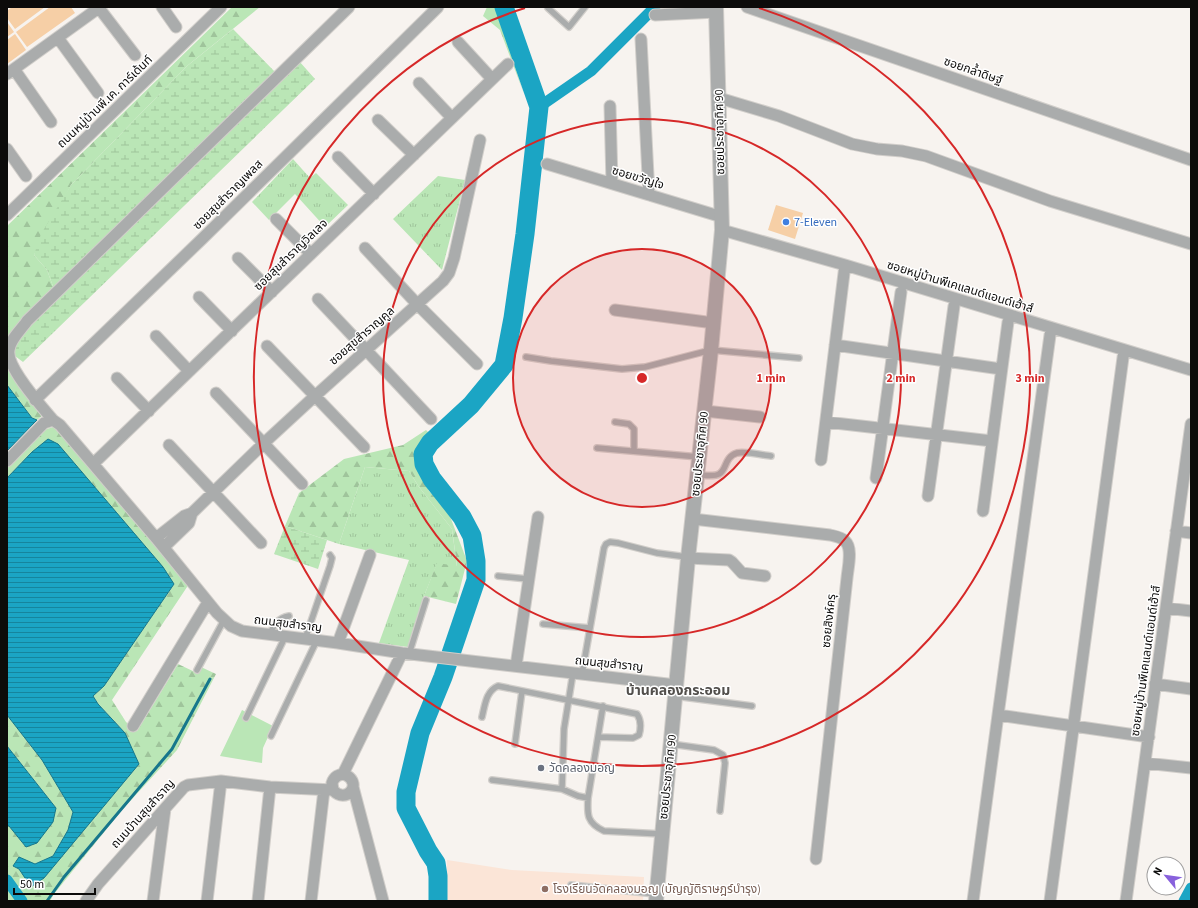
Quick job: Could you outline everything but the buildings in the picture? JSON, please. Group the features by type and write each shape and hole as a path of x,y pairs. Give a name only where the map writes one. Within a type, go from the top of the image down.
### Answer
{"street":[{"path":"51,122 11,72 100,7 135,54"},
{"path":"162,7 176,27"},
{"name":"ถนนหมู่บ้านพี.เค. การ์เด้นท์","path":"7,215 221,7"},
{"name":"ถนนสุขสำราญ","path":"349,7 27,321 11,341 8,351 10,360 35,400 53,420 60,425 164,547 208,602 231,626 242,631 269,635 317,640 406,654 461,659 578,674 675,690"},
{"name":"ซอยสุขสำราญเพลส","path":"35,400 208,233 438,7"},
{"name":"ซอยกล้ำดิษฐ์","path":"747,7 1191,160"},
{"path":"655,15 717,9"},
{"name":"ซอยประชาอุทิศ 90","path":"656,898 688,558 714,323 722,224 717,9"},
{"path":"58,38 98,93"},
{"path":"641,39 649,194"},
{"path":"458,42 492,80"},
{"name":"ซอยสุขสำราญวิลเลจ","path":"93,464 508,64"},
{"path":"419,83 452,118"},
{"path":"719,98 779,116 852,144 926,156 1050,201 1191,244"},
{"path":"610,106 612,184"},
{"path":"378,120 414,155"},
{"name":"ซอยสุขสำราญคูล","path":"156,538 184,516 192,513 264,443 365,349 418,305 444,281 449,273 454,258 480,140"},
{"path":"9,156 26,176"},
{"path":"338,157 374,194"},
{"name":"ซอยขวัญใจ","path":"547,164 649,194 722,224"},
{"path":"276,219 311,254"},
{"name":"ซอยหมู่บ้านพีเคแลนด์แอนด์เฮ้าส์","path":"722,224 845,265 1191,370"},
{"path":"365,248 418,305 477,364"},
{"path":"238,258 272,292"},
{"path":"821,460 845,265"},
{"path":"876,478 901,292"},
{"path":"199,297 232,331"},
{"path":"318,299 431,419"},
{"path":"928,496 954,306"},
{"path":"615,310 714,323"},
{"path":"983,511 1008,322"},
{"path":"973,901 1052,328"},
{"path":"156,336 189,371"},
{"path":"835,345 1001,370"},
{"path":"267,346 364,447"},
{"path":"1050,901 1124,350"},
{"path":"117,378 149,410"},
{"path":"216,393 302,484"},
{"path":"704,411 760,417"},
{"path":"7,461 44,423 53,420"},
{"path":"826,422 936,434 992,442"},
{"name":"ซอยหมู่บ้านพีเคแลนด์แอนด์เฮ้าส์","path":"1126,901 1191,424"},
{"path":"169,445 261,543"},
{"name":"ซอยสุขสำราญคูล","path":"164,547 189,523 192,513"},
{"path":"516,666 538,517"},
{"name":"ซอยสิงห์ครุ","path":"692,519 830,535 845,541 848,546 849,553 847,578 816,859"},
{"path":"1176,531 1191,533"},
{"path":"338,643 370,555"},
{"path":"688,558 729,560 742,573 765,576"},
{"path":"133,726 208,602"},
{"path":"1166,608 1191,611"},
{"path":"311,901 329,790 333,779 343,774 406,654"},
{"path":"1156,684 1191,690"},
{"path":"998,715 1148,737"},
{"path":"1145,763 1191,768"},
{"path":"343,774 350,778 353,783 383,901"},
{"path":"207,901 221,781"},
{"name":"ถนนบ้านสุขสำราญ","path":"86,901 98,884 188,784 221,781 329,790 339,795 344,795 350,792 353,787"},
{"path":"258,901 270,786"},
{"path":"153,901 165,809"}],"lane":[{"path":"549,7 548,8 569,27 585,7"},
{"path":"526,357 622,369 645,367 711,350 799,358"},
{"path":"615,422 629,424 634,429 634,450"},
{"path":"597,448 634,450 699,457"},
{"path":"697,475 718,475 722,472 726,462 731,456 738,453 771,456"},
{"path":"562,789 564,729 569,699 578,674 590,628 604,548 606,544 610,542 618,542 657,553 688,558"},
{"path":"305,639 330,566 332,558 330,555"},
{"path":"498,576 528,579"},
{"path":"406,654 426,600"},
{"path":"269,635 274,625 279,620 289,616"},
{"path":"197,670 224,620"},
{"path":"543,624 590,628"},
{"path":"246,718 285,637"},
{"path":"271,736 317,640"},
{"path":"482,716 487,697 493,688 498,686 603,706 637,714 639,717 639,735 633,738 598,736"},
{"path":"675,690 752,706"},
{"path":"515,744 522,691"},
{"path":"603,706 588,798 587,815 590,822 596,828 604,832 662,834"},
{"path":"671,744 714,750 723,754 724,763 720,811"},
{"path":"492,780 562,789 578,796 588,798"},
{"path":"571,885 656,898"}],"shaded area":[{"name":"โรงเรียนวัดคลองมอญ (บัญญัติราษฎร์บำรุง)","path":"447,860 512,870 644,877 643,901 447,901"}],"green space":[{"path":"232,7 260,7 187,66 71,185 34,255 47,270 54,289 7,337 7,226"},
{"path":"487,7 495,7 524,94 500,30 483,16"},
{"path":"233,29 276,73 54,289 47,270 34,255 41,234 71,185 187,66"},
{"path":"299,61 315,79 23,362 15,356 16,344 27,327"},
{"path":"293,159 310,178 316,173 348,205 325,227 295,194 269,220 252,202"},
{"path":"438,176 465,180 442,270 393,219"},
{"path":"7,361 43,415 37,420 32,418 7,385"},
{"path":"53,427 60,432 187,582 187,587 112,700 126,722 137,731 178,664 197,673 201,667 216,674 177,750 122,810 54,894 50,901 7,901 7,826 9,826 26,847 56,808 7,746 7,715 42,760 73,812 68,830 53,856 35,864 13,866 44,878 125,733 98,704 93,696 104,686 174,584 32,452 7,478 7,466 41,431"},
{"path":"426,430 430,434 420,448 416,458 418,469 429,491 448,511 467,561 456,604 424,596 437,563 457,566 452,529 419,487 409,471 365,467 339,544 285,526 299,493 344,459 403,445"},
{"path":"365,467 409,471 419,487 452,529 457,567 437,564 424,596 408,647 379,643 409,560 339,544"},
{"path":"285,526 327,540 318,569 274,554"},
{"path":"242,710 273,726 263,748 262,763 220,756"}],"water":[{"path":"7,385 32,418 37,420 7,451"},
{"path":"48,439 58,444 163,567 174,584 104,686 93,696 98,704 125,733 139,764 44,878 31,887 19,869 13,866 19,857 35,864 53,856 68,830 73,812 42,760 7,715 7,478 32,452"},
{"path":"7,746 56,808 53,822 37,843 26,847 9,826 7,826"}],"waterway":[{"path":"438,901 438,876 436,863 428,851 406,808 406,792 420,733 443,677 476,580 476,561 472,536 462,517 432,479 424,464 423,454 430,443 471,405 504,365 513,318 525,234 539,107 504,7"},
{"path":"539,107 591,71 655,7"},
{"path":"47,901 64,877 172,749 210,679"},
{"path":"7,880 22,901"},
{"path":"1184,901 1191,888"}],"place":[{"name":"7-Eleven","path":"786,222"},
{"name":"วัดคลองมอญ","path":"541,768"},
{"name":"โรงเรียนวัดคลองมอญ (บัญญัติราษฎร์บำรุง)","path":"545,889"}],"district":[{"name":"บ้านคลองกระออม","path":"678,691"}]}
